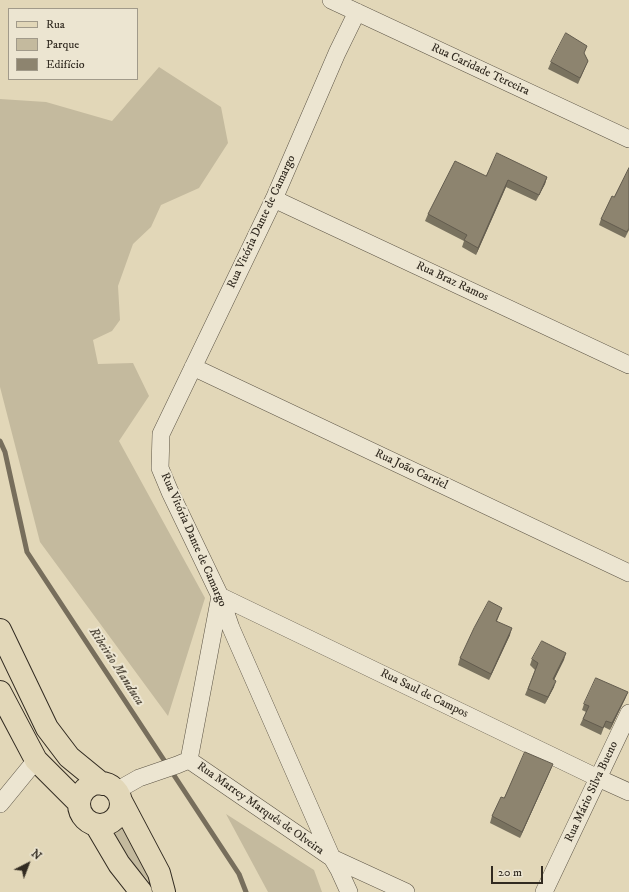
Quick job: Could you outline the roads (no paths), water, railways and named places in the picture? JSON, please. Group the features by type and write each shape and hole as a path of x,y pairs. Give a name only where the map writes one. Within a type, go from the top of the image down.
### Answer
{"main road":[{"path":"0,630 47,728 70,757 113,792 159,873 164,892"},
{"path":"0,692 36,760 79,803"},
{"path":"95,784 113,792 120,811 114,821 108,824 96,825 87,821 80,810 79,803 84,791 95,784"},
{"path":"96,825 119,864 141,892"}],"street":[{"name":"Rua Caridade Terceira","path":"346,5 629,139"},
{"name":"Rua Vitória Dante de Camargo","path":"346,5 337,53 274,199 161,434 160,468 220,596 231,628 332,858 349,892"},
{"name":"Rua Braz Ramos","path":"274,199 629,365"},
{"name":"Rua João Carriel","path":"193,367 629,573"},
{"path":"113,792 139,778 183,763 220,596"},
{"name":"Rua Saul de Campos","path":"220,596 629,792"},
{"name":"Rua Mário Silva Bueno","path":"544,892 629,713"},
{"path":"0,804 36,760"},
{"name":"Rua Marrey Marquês de Olveira","path":"183,763 332,858 406,892"}],"waterway":[{"name":"Ribeirão Manduca","path":"0,441 5,452 27,552 239,874 246,892"}]}
